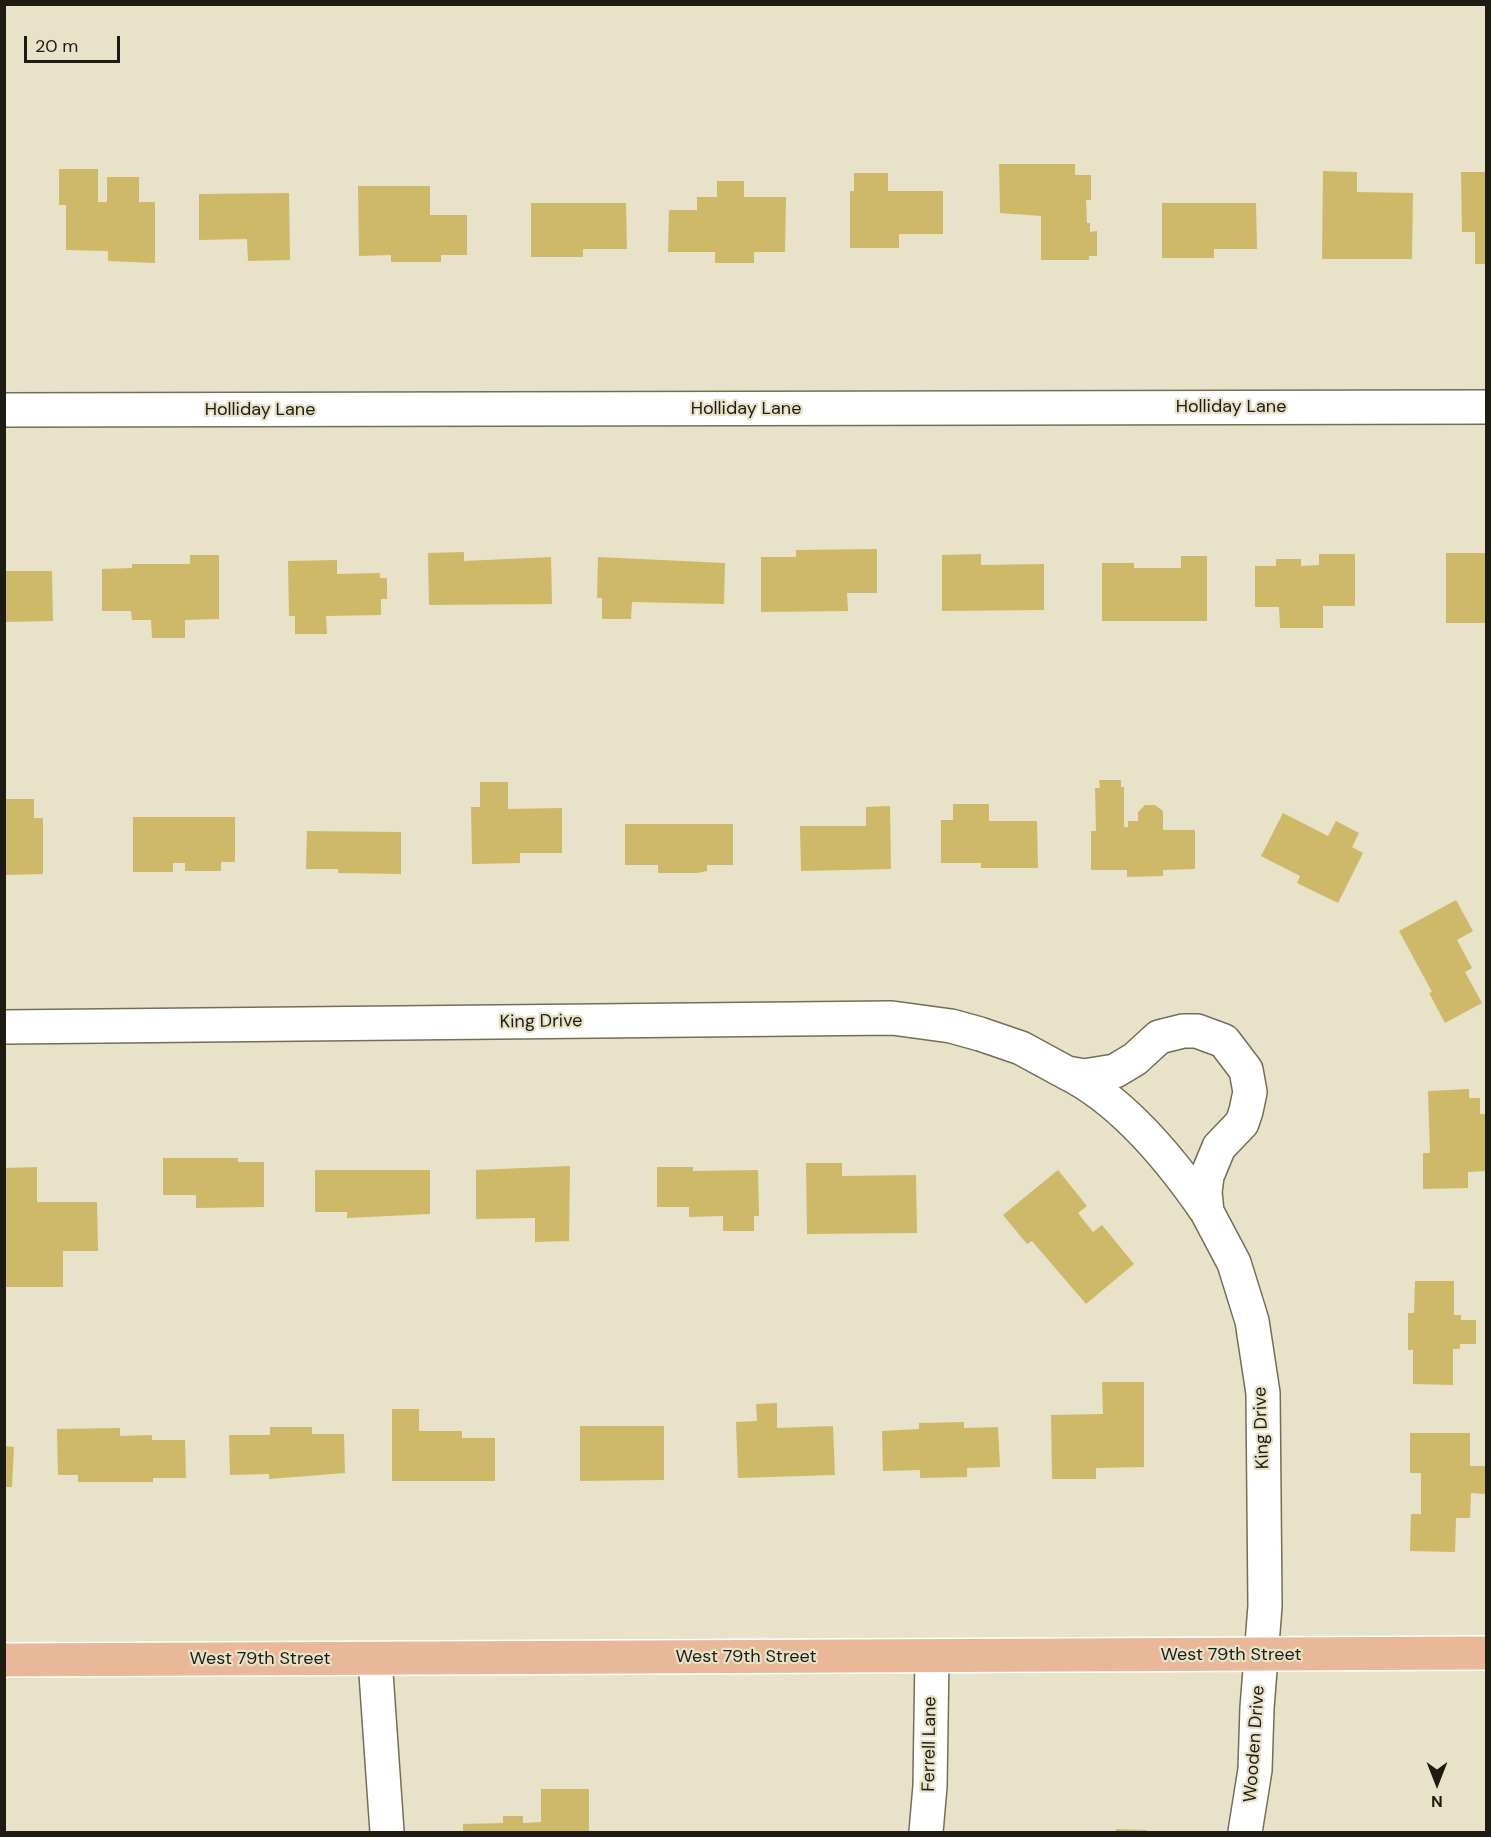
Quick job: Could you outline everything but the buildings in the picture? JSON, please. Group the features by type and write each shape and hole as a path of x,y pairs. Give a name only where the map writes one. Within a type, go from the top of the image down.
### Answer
{"main road":[{"name":"West 79th Street","path":"4,1660 1486,1653"}],"street":[{"name":"Holliday Lane","path":"4,410 1486,407"},
{"name":"King Drive","path":"4,1027 892,1018 951,1026 1021,1048 1086,1083 1174,1163 1208,1212 1234,1263 1252,1321 1263,1394 1265,1587 1261,1654"},
{"name":"King Drive","path":"1067,1073 1084,1076 1115,1071 1135,1059 1159,1038 1183,1030 1197,1030 1230,1046 1246,1070 1250,1092 1242,1123 1219,1147 1208,1176 1205,1192 1208,1212"},
{"name":"Wooden Drive","path":"1245,1833 1255,1770 1261,1654"},
{"name":"Ferrell Lane","path":"926,1833 930,1786 932,1656"},
{"path":"375,1659 387,1833"}]}
